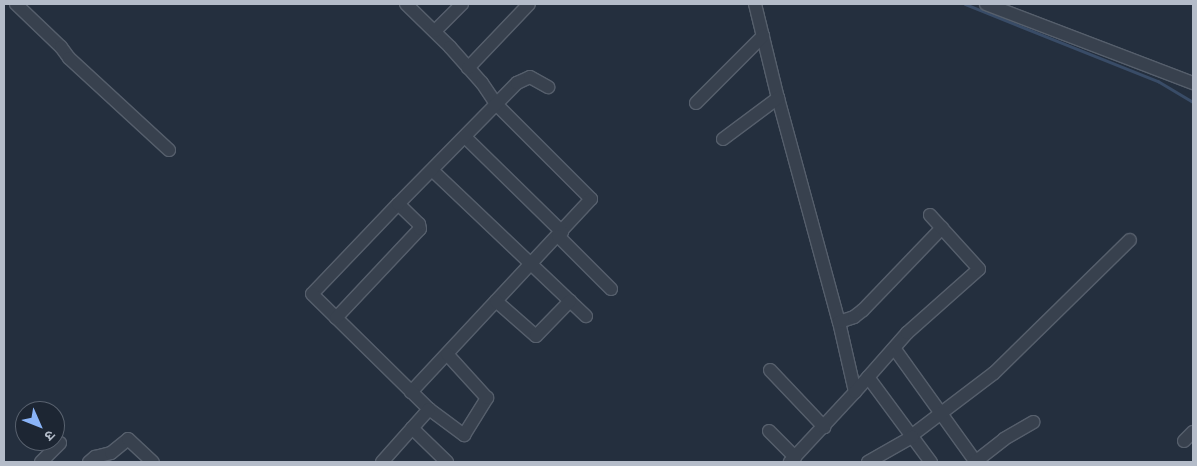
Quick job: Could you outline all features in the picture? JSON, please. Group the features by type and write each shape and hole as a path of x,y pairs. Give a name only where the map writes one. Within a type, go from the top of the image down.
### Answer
{"street":[{"path":"16,4 61,47 69,58 169,150"},
{"path":"406,4 435,31 468,68 497,105 591,197 590,203 530,264 411,392"},
{"path":"435,31 462,4"},
{"path":"468,68 529,4"},
{"path":"755,4 778,98 839,322 855,392"},
{"path":"986,4 1193,83"},
{"path":"696,103 763,36"},
{"path":"447,354 485,393 487,400 464,435 429,409 312,293 398,204 433,171 512,87 527,77 537,78 548,87"},
{"path":"723,139 778,98"},
{"path":"465,137 611,289"},
{"path":"433,171 586,316"},
{"path":"336,318 420,229 419,224 398,204"},
{"path":"769,431 793,459 824,427 907,333 979,269 930,215"},
{"path":"839,322 860,313 942,228"},
{"path":"868,462 912,437 994,373 1130,240"},
{"path":"496,301 536,336 570,301"},
{"path":"894,348 976,462 1004,439 1034,422"},
{"path":"770,370 824,427"},
{"path":"868,377 931,462"},
{"path":"382,462 429,409"},
{"path":"412,428 447,462"},
{"path":"89,462 97,456 112,453 128,439 153,462"},
{"path":"42,462 52,451"}],"waterway":[{"path":"965,4 1158,81 1193,102"}]}
